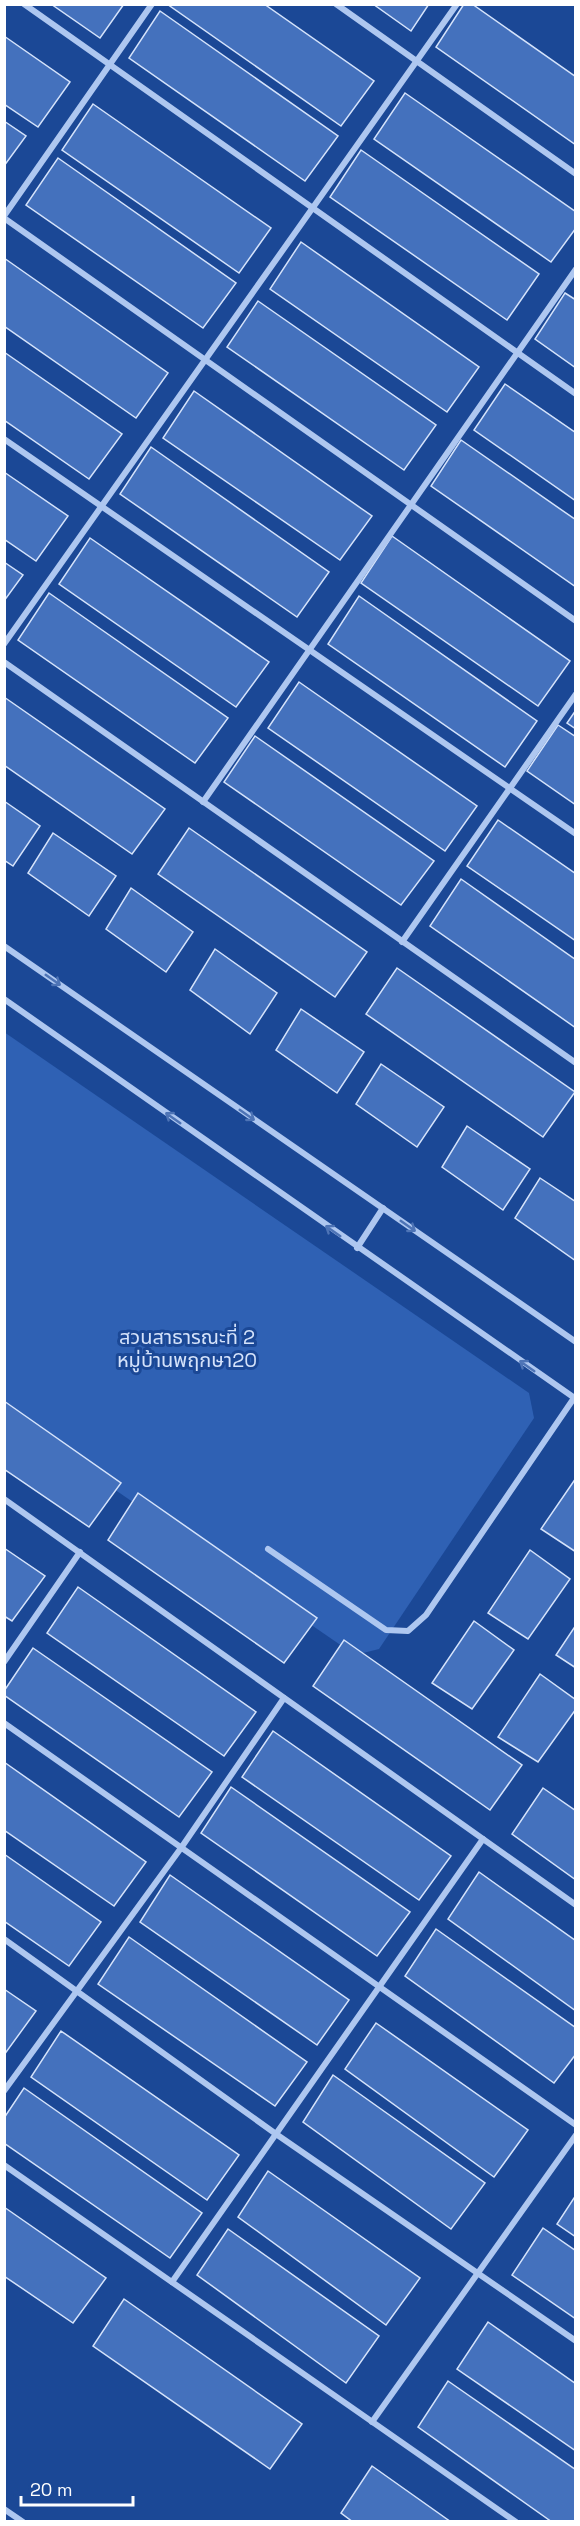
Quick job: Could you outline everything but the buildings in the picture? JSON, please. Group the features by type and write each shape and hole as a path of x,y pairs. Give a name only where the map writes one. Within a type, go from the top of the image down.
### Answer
{"street":[{"path":"24,4 576,394"},
{"path":"152,4 4,217 576,621"},
{"path":"336,4 576,174"},
{"path":"4,644 457,4"},
{"path":"203,802 519,354 576,269"},
{"path":"4,439 576,834"},
{"path":"4,662 576,1063"},
{"path":"402,942 576,694"},
{"path":"4,946 576,1342"},
{"path":"4,999 357,1248 575,1398 426,1615 408,1631 386,1630 268,1549"},
{"path":"357,1248 383,1209"},
{"path":"4,1499 576,1905"},
{"path":"4,1662 80,1552"},
{"path":"4,2091 181,1848 284,1698"},
{"path":"4,1724 576,2125"},
{"path":"172,2283 483,1839"},
{"path":"4,1939 276,2134 576,2341"},
{"path":"372,2422 576,2135"},
{"path":"4,2165 516,2522"},
{"path":"4,2508 23,2522"}],"green space":[{"name":"สวนสาธารณะที่ 2 หมู่บ้านพฤกษา20","path":"4,1032 529,1393 534,1418 379,1649 355,1655 5,1414"}]}
